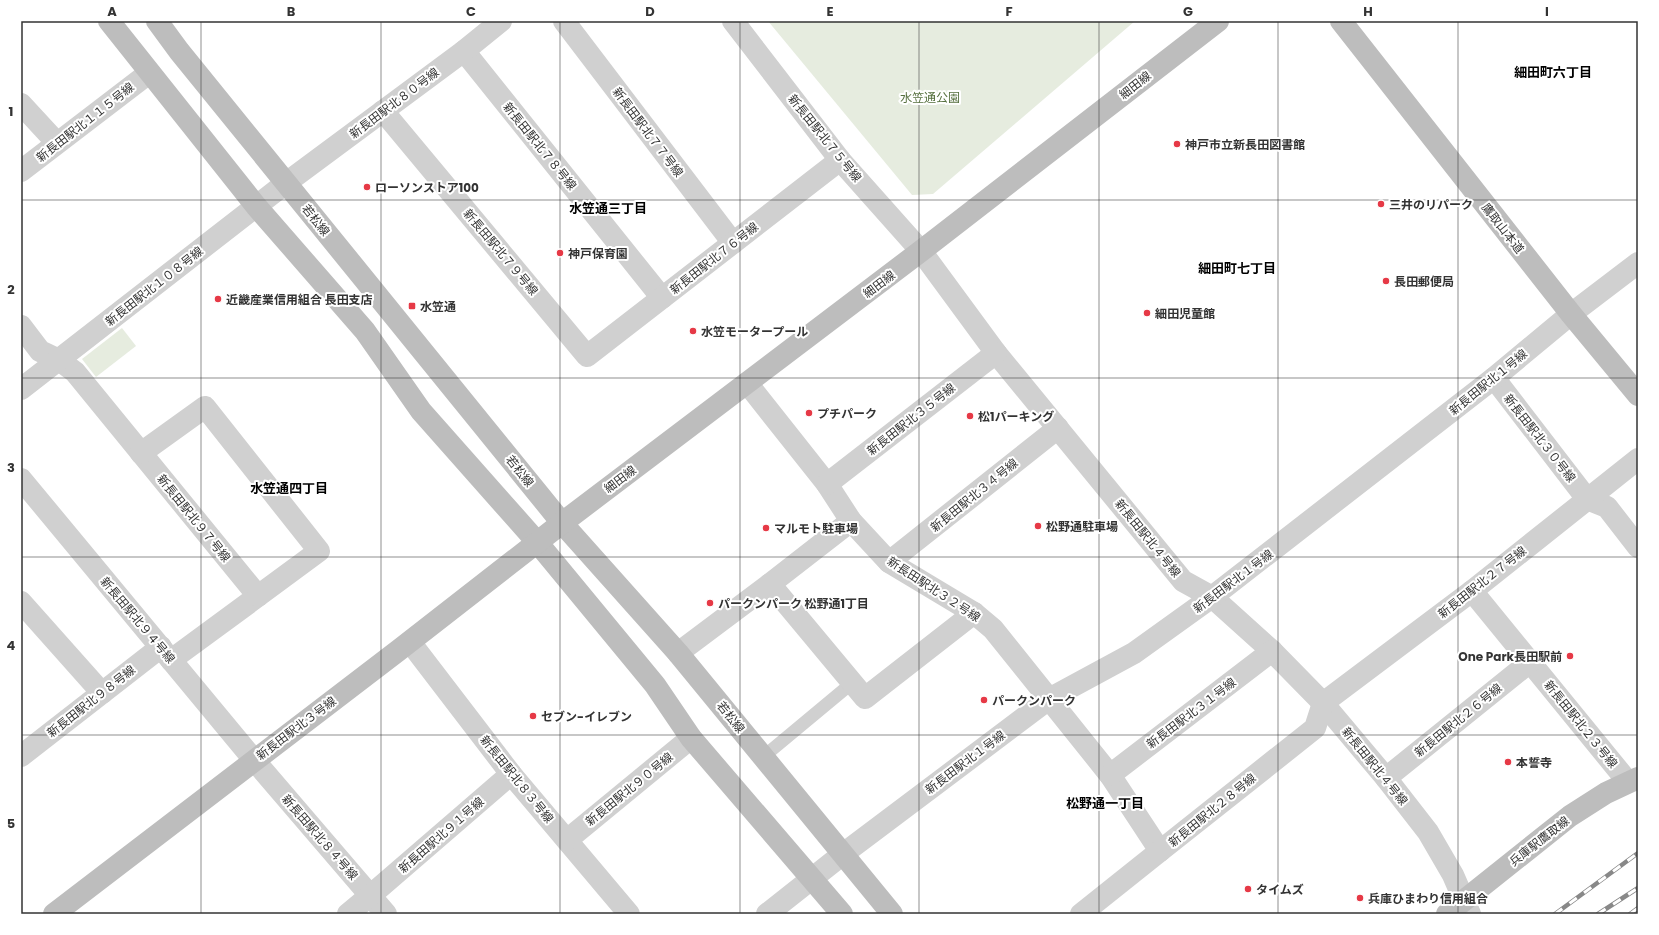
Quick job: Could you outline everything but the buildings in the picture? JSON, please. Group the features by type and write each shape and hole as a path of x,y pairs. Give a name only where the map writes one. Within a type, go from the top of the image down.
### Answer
{"street":[{"path":"109,21 256,206 365,331 421,411 537,542 655,685 691,738 813,878 842,914"},
{"name":"若松線","path":"157,21 179,51 562,523 678,653 892,914"},
{"name":"新長田駅北８０号線","path":"286,183 464,51 501,21"},
{"name":"新長田駅北７７号線","path":"564,21 733,243"},
{"name":"新長田駅北７５号線","path":"733,21 840,160 921,252"},
{"name":"細田線","path":"537,542 921,252 1218,21"},
{"name":"鷹取山本道","path":"1341,21 1571,314 1638,395"},
{"name":"新長田駅北７８号線","path":"464,51 662,298"},
{"name":"新長田駅北１１５号線","path":"21,171 148,72"},
{"path":"21,104 57,143"},
{"name":"新長田駅北７９号線","path":"383,111 587,356"},
{"name":"新長田駅北７６号線","path":"587,356 840,160"},
{"name":"新長田駅北１０８号線","path":"21,389 286,183"},
{"name":"新長田駅北４号線","path":"921,252 996,353 1183,581 1212,597 1272,651 1323,703 1386,778 1428,832 1453,875 1467,907"},
{"name":"新長田駅北１号線","path":"767,914 843,854 1049,699 1134,653 1212,597 1494,378 1571,314 1638,263"},
{"name":"新長田駅北９７号線","path":"21,326 40,351 59,360 75,372 258,596"},
{"name":"新長田駅北３５号線","path":"827,484 996,353"},
{"name":"新長田駅北３０号線","path":"1494,378 1587,498"},
{"name":"新長田駅北３２号線","path":"747,383 827,484 851,521 889,562 974,613 993,629 1049,699"},
{"path":"141,453 205,407 319,550 258,596 166,654"},
{"name":"新長田駅北３４号線","path":"889,562 1058,428"},
{"name":"新長田駅北２７号線","path":"1323,703 1472,591 1587,498 1638,459"},
{"name":"新長田駅北９４号線","path":"21,479 254,760"},
{"path":"1587,498 1607,507 1638,547"},
{"path":"678,653 851,521"},
{"name":"新長田駅北３号線","path":"54,914 410,642 537,542"},
{"path":"770,584 865,698 974,613"},
{"name":"新長田駅北２３号線","path":"1472,591 1530,662 1633,780"},
{"path":"21,602 102,693"},
{"name":"新長田駅北８３号線","path":"410,642 511,774 629,914"},
{"name":"新長田駅北３１号線","path":"1110,775 1272,651"},
{"name":"新長田駅北９８号線","path":"23,750 102,693 166,654"},
{"name":"新長田駅北２６号線","path":"1386,778 1530,662"},
{"name":"新長田駅北２８号線","path":"1049,699 1110,775 1160,851 1315,728 1323,703"},
{"name":"新長田駅北９０号線","path":"567,840 691,738"},
{"name":"新長田駅北８４号線","path":"254,760 386,914"},
{"name":"新長田駅北９１号線","path":"348,914 371,896 511,774"},
{"name":"兵庫駅鷹取線","path":"1446,914 1467,907 1570,816 1606,793 1633,780"},
{"path":"1081,914 1160,851"}],"lane":[{"path":"763,757 852,683"}],"green space":[{"name":"水笠通公園","path":"768,21 1135,21 933,194 912,195"},
{"path":"122,328 136,346 96,377 82,359"}],"railway":[{"path":"1555,914 1638,853"},
{"path":"1598,914 1638,888"},
{"path":"1630,914 1638,908"}],"place":[{"name":"神戸市立新長田図書館","path":"1177,144"},
{"name":"ローソンストア100","path":"367,187"},
{"name":"三井のリパーク","path":"1381,204"},
{"name":"神戸保育園","path":"560,253"},
{"name":"長田郵便局","path":"1386,281"},
{"name":"近畿産業信用組合 長田支店","path":"218,299"},
{"name":"水笠通","path":"412,306"},
{"name":"細田児童館","path":"1147,313"},
{"name":"水笠モータープール","path":"693,331"},
{"name":"プチパーク","path":"809,413"},
{"name":"松1パーキング","path":"970,416"},
{"name":"松野通駐車場","path":"1038,526"},
{"name":"マルモト駐車場","path":"766,528"},
{"name":"パークンパーク 松野通1丁目","path":"710,603"},
{"name":"One Park長田駅前","path":"1570,656"},
{"name":"パークンパーク","path":"984,700"},
{"name":"セブン-イレブン","path":"533,716"},
{"name":"本誓寺","path":"1508,762"},
{"name":"タイムズ","path":"1248,889"},
{"name":"兵庫ひまわり信用組合","path":"1360,898"}],"district":[{"name":"細田町六丁目","path":"1553,72"},
{"name":"水笠通三丁目","path":"608,208"},
{"name":"細田町七丁目","path":"1237,268"},
{"name":"水笠通四丁目","path":"289,488"},
{"name":"松野通一丁目","path":"1105,803"}]}
